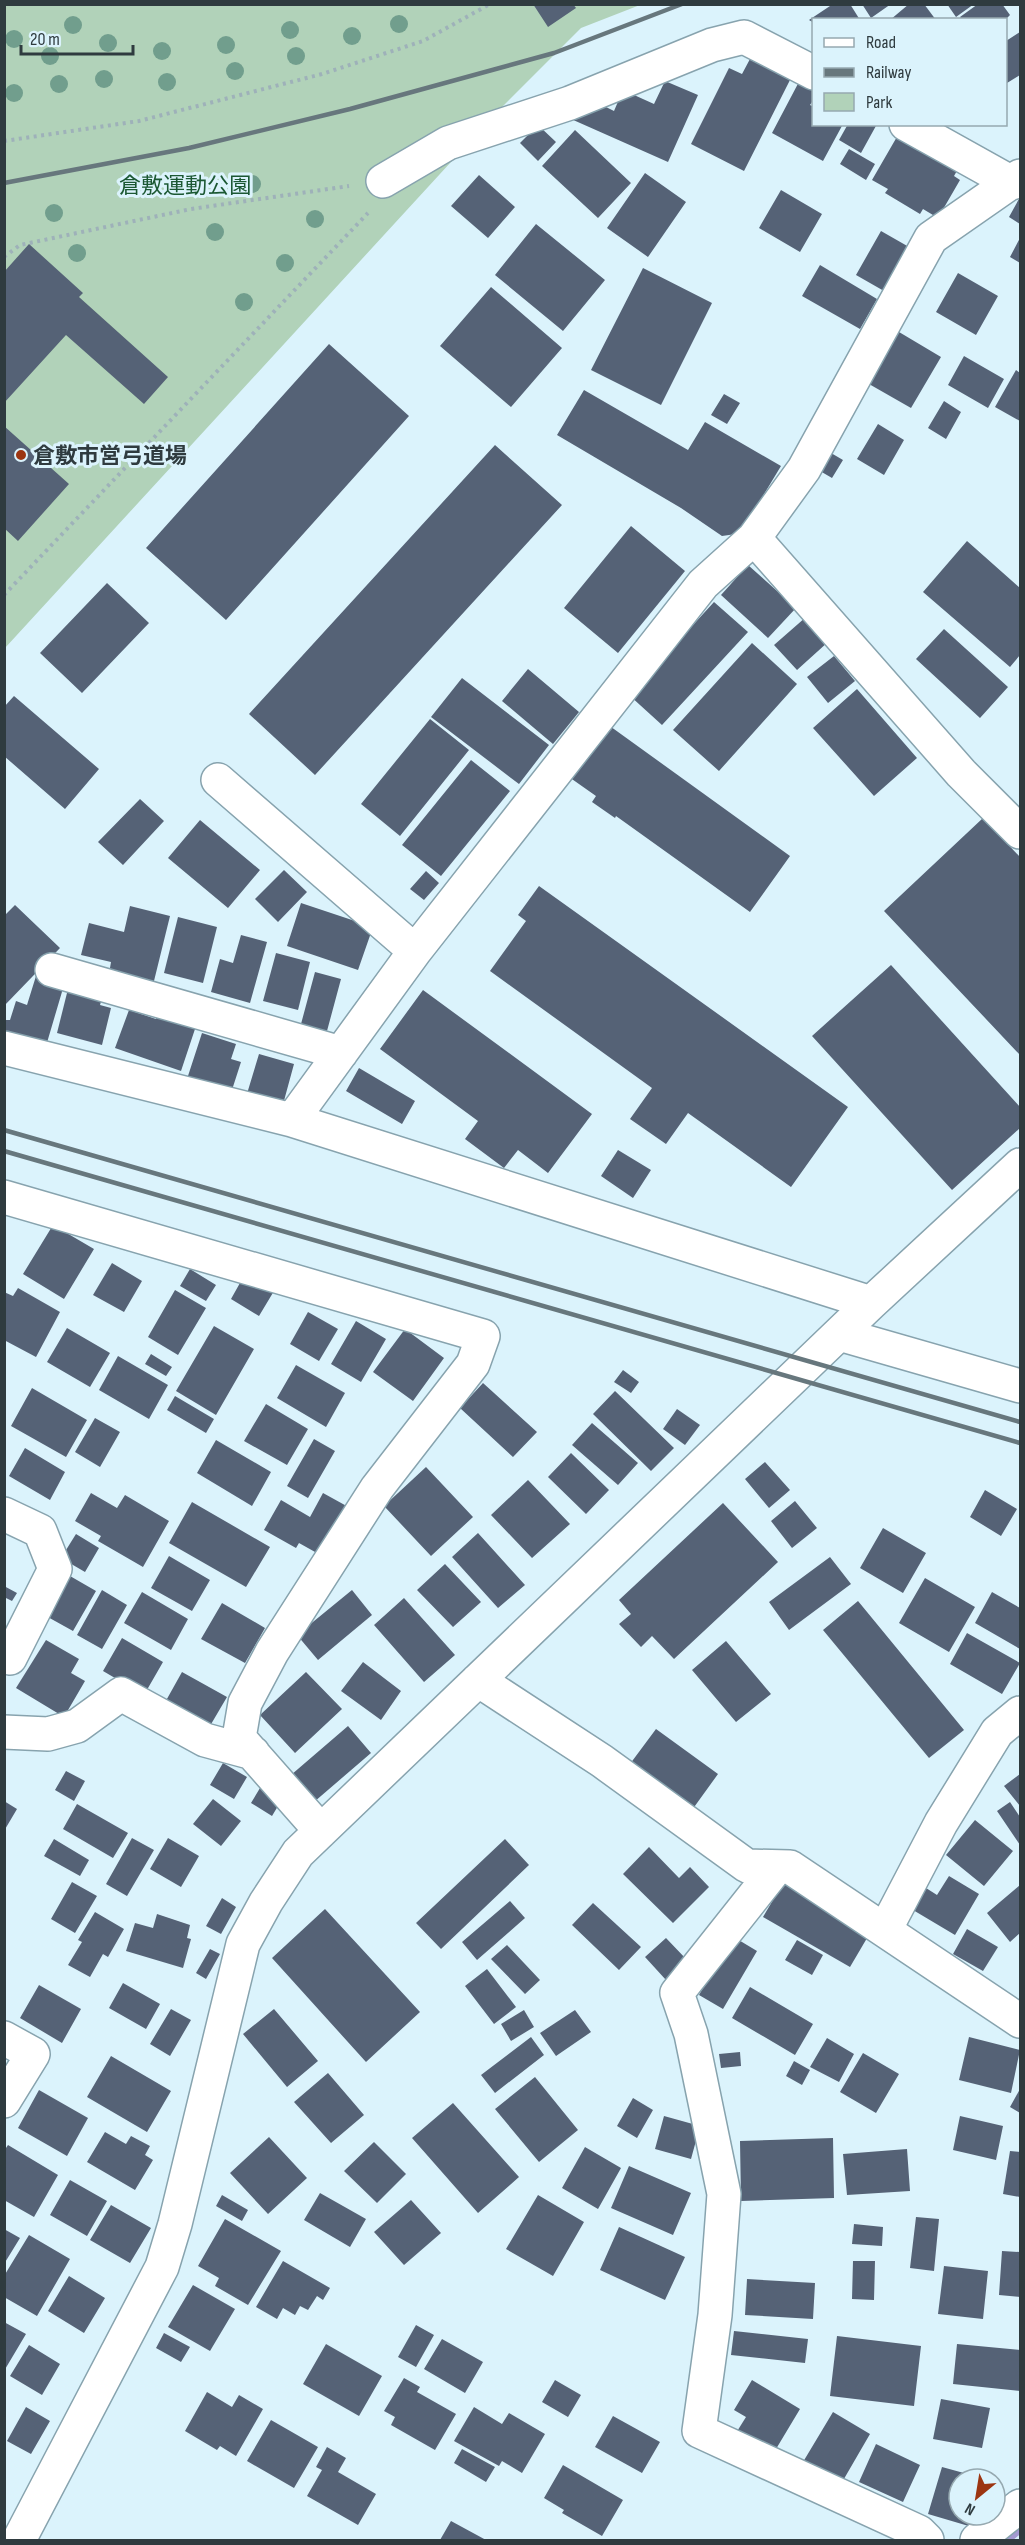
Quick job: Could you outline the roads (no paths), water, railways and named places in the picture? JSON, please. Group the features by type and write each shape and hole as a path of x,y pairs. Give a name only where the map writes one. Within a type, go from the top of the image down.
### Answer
{"street":[{"path":"383,181 448,143 570,103 712,45 744,37 812,72"},
{"path":"292,1119 416,951 703,584 754,538 804,468 931,238 1016,179 910,126"},
{"path":"754,538 961,773 1020,832"},
{"path":"218,780 416,951"},
{"path":"52,970 341,1053"},
{"path":"4,1048 292,1119 871,1303"},
{"path":"19,2541 162,2267 178,2213 243,1944 266,1902 298,1853 871,1303 1020,1165"},
{"path":"4,1197 483,1336 473,1364 377,1488 272,1652 245,1703 239,1738 321,1831"},
{"path":"839,1334 1020,1386"},
{"path":"4,1514 40,1531 55,1569 10,1658"},
{"path":"478,1680 602,1761 747,1866 790,1867 1020,2021"},
{"path":"4,1732 48,1734 77,1726 121,1695 205,1740 253,1754"},
{"path":"885,1930 941,1823 997,1732 1020,1713"},
{"path":"777,1867 677,1993 691,2034 724,2194 715,2315 699,2431 919,2532 927,2541"},
{"path":"4,2038 33,2054 4,2101"},
{"path":"977,2541 1020,2506"},
{"path":"4,2535 12,2541"}],"waterway":[{"path":"1005,2540 1020,2528"}],"railway":[{"path":"4,183 189,148 350,109 554,53 682,4"},
{"path":"4,1130 1020,1422"},
{"path":"4,1151 1020,1443"}],"place":[{"name":"倉敷市営弓道場","path":"21,455"}],"park label":[{"name":"倉敷運動公園","path":"185,185"}]}
